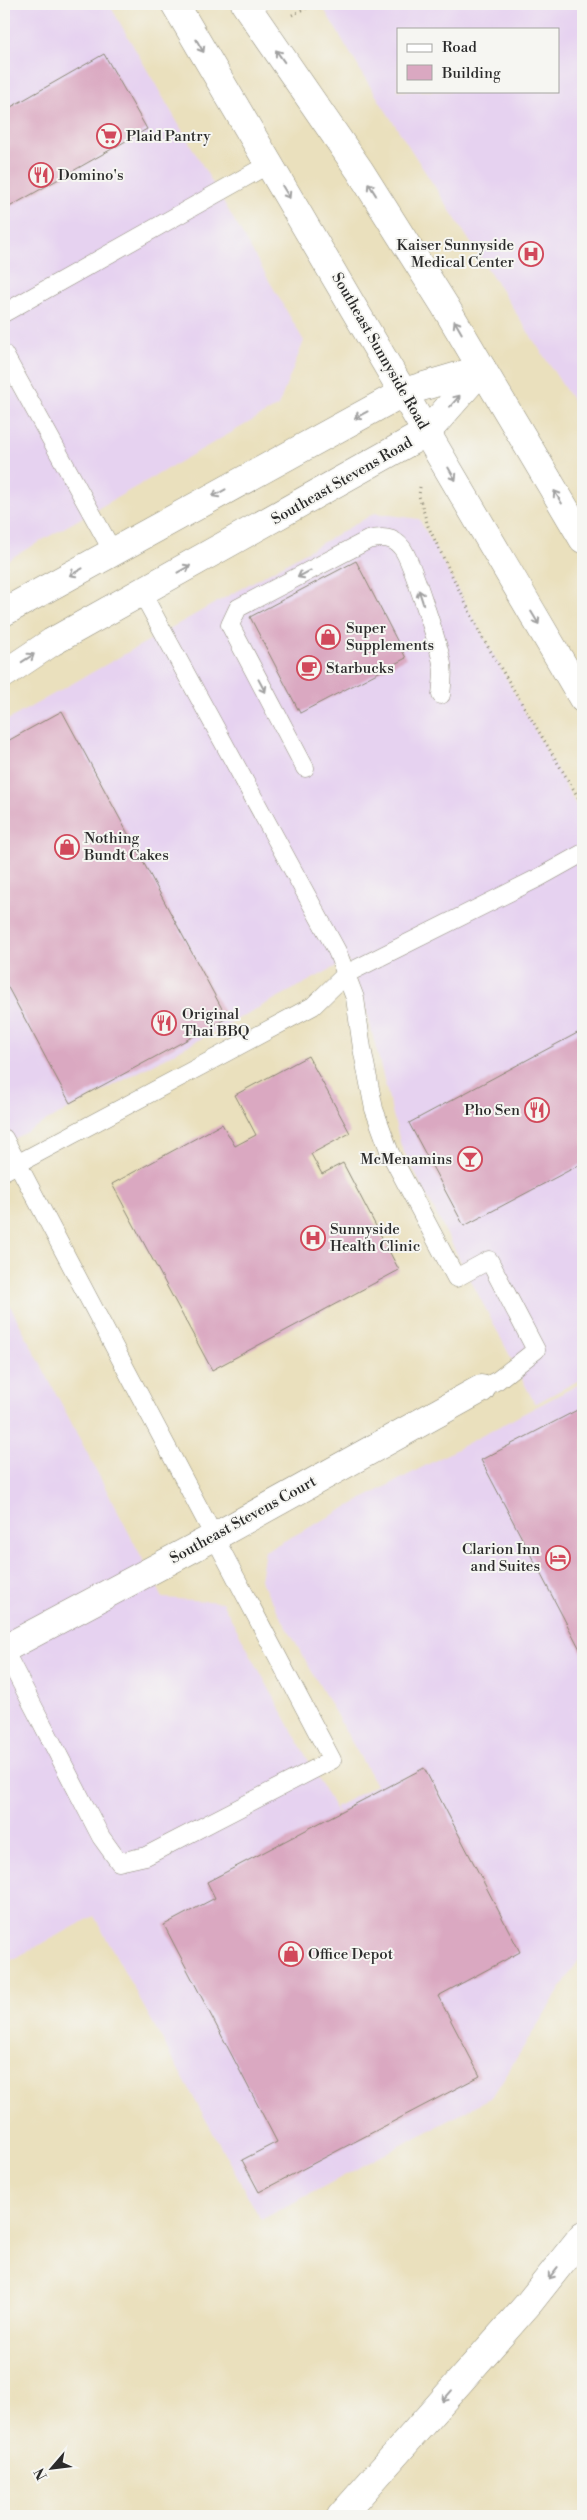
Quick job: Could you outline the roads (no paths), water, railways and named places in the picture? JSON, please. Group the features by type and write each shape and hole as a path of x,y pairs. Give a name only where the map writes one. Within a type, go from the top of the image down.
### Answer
{"main road":[{"name":"Southeast Sunnyside Road","path":"176,4 583,699"},
{"path":"245,4 360,171 482,369 583,539"},
{"path":"4,612 404,392 482,369"},
{"name":"Southeast Stevens Road","path":"4,674 52,642 427,432 482,369"},
{"name":"Southeast Stevens Court","path":"4,1649 214,1537 481,1389"},
{"path":"341,2516 530,2303 583,2235"}],"lane":[{"path":"4,313 269,164"},
{"path":"4,354 113,552"},
{"path":"305,768 230,625 238,608 368,540 381,537 391,539 403,548 442,664 441,695"},
{"path":"142,593 337,951 356,998 362,1048 374,1109 390,1153 456,1278 489,1260 536,1350 498,1380 481,1389"},
{"path":"10,1167 313,1006 346,974 540,877 583,853"},
{"path":"4,1138 10,1167 214,1537 332,1760 146,1856 119,1862 101,1837 4,1649"}],"place":[{"name":"Plaid Pantry","path":"109,136"},
{"name":"Domino's","path":"41,175"},
{"name":"Kaiser Sunnyside Medical Center","path":"531,254"},
{"name":"Super Supplements","path":"328,637"},
{"name":"Starbucks","path":"309,668"},
{"name":"Nothing Bundt Cakes","path":"67,847"},
{"name":"Original Thai BBQ","path":"164,1023"},
{"name":"Pho Sen","path":"537,1110"},
{"name":"McMenamins","path":"470,1159"},
{"name":"Sunnyside Health Clinic","path":"313,1238"},
{"name":"Clarion Inn and Suites","path":"558,1558"},
{"name":"Office Depot","path":"291,1954"}]}
